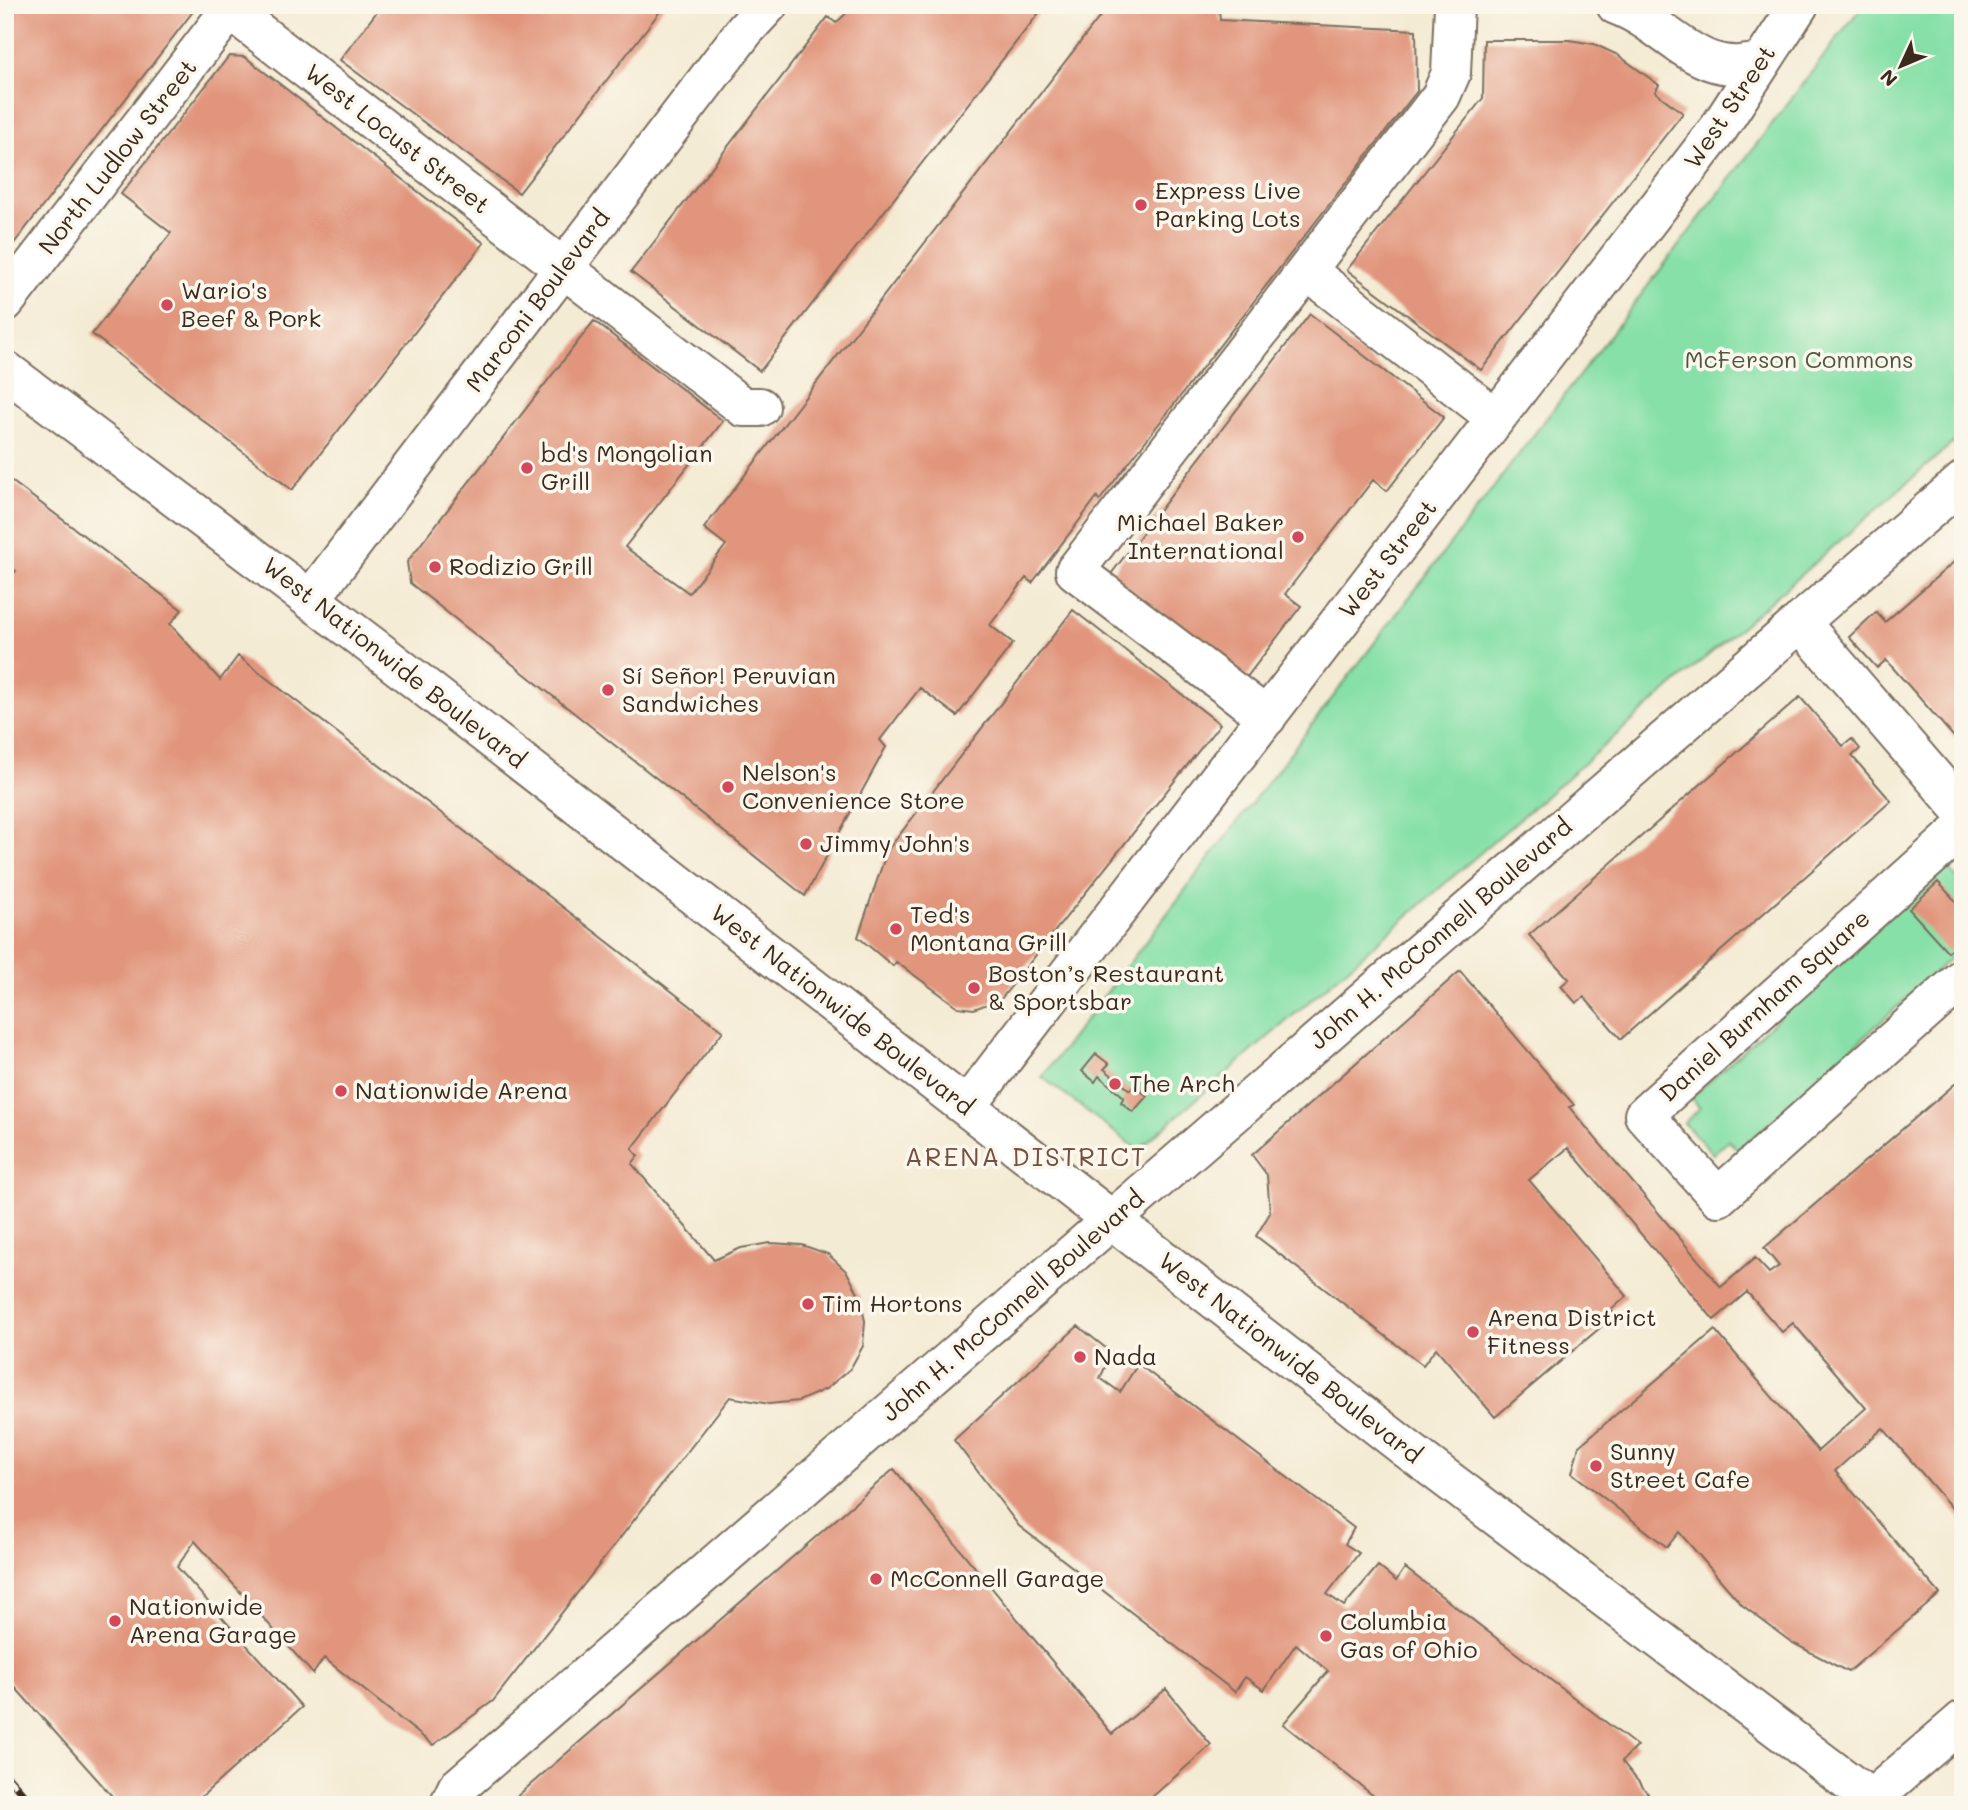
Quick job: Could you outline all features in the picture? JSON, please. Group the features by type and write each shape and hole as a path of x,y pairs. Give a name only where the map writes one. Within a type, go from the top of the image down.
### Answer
{"street":[{"name":"Marconi Boulevard","path":"310,600 745,30 768,5"},
{"path":"1266,717 1075,570 1441,96 1451,73 1454,5"},
{"path":"1616,5 1716,65 1741,67 1762,61"},
{"name":"West Street","path":"967,1106 1719,128 1799,5"},
{"name":"West Locust Street","path":"230,10 743,407 760,407"},
{"name":"North Ludlow Street","path":"5,302 230,10"},
{"path":"1307,271 1496,418"},
{"name":"West Nationwide Boulevard","path":"5,370 310,600 1407,1449 1871,1803"},
{"name":"John H. McConnell Boulevard","path":"449,1805 457,1788 1963,481"},
{"path":"1800,622 1963,811"},
{"name":"Daniel Burnham Square","path":"1963,828 1644,1115 1718,1197 1963,978"},
{"path":"1871,1803 1963,1720"}],"green space":[{"name":"McFerson Commons","path":"1863,5 1963,5 1963,434 1138,1150 1042,1077"},
{"path":"1945,864 1963,885 1963,947 1739,1151 1728,1140 1713,1154 1684,1123 1700,1108 1691,1098"}],"building":[{"path":"5,5 198,5 5,255"},
{"path":"382,5 665,5 519,193 340,60"},
{"path":"855,5 1045,5 760,371 631,272 828,17 836,23"},
{"path":"1109,5 1203,5 1219,7 1220,20 1416,30 1417,91 1099,501 1097,497 1032,583 1026,578 990,625 1013,643 957,716 920,688 880,740 886,747 805,896 410,583 407,562 594,321 723,421 625,547 689,593 726,545 704,528"},
{"path":"1484,40 1569,40 1594,44 1618,55 1659,85 1655,92 1683,113 1481,370 1347,270 1483,98"},
{"path":"229,56 245,57 484,243 292,490 92,334 171,233 121,194"},
{"path":"1310,314 1444,417 1387,491 1373,480 1285,594 1301,606 1246,678 1111,574"},
{"name":"Nationwide Arena","path":"5,476 182,610 170,624 220,680 238,656 723,1031 632,1149 638,1156 632,1164 714,1260 741,1248 770,1243 802,1245 828,1254 847,1272 859,1295 865,1321 863,1346 850,1369 826,1389 799,1401 769,1404 730,1397 493,1701 433,1745 324,1658 313,1674 195,1541 177,1567 302,1707 192,1805 120,1805 5,1676 5,585 16,571 5,559"},
{"path":"1963,554 1961,745 1886,660 1877,668 1849,637 1876,612 1885,622"},
{"path":"1073,610 1220,724 1001,999 974,1009 958,1007 896,962 893,966 858,937 887,851"},
{"path":"1800,697 1843,746 1852,739 1860,749 1852,756 1891,801 1621,1039 1584,997 1576,1003 1561,986 1569,979 1529,935"},
{"path":"1938,882 1963,909 1963,939 1948,952 1909,909"},
{"path":"1460,971 1574,1105 1569,1107 1721,1287 1755,1258 1769,1273 1779,1266 1764,1248 1963,1077 1963,1521 1883,1428 1835,1471 1940,1594 1848,1672 1791,1642 1742,1605 1679,1532 1667,1547 1572,1473 1579,1446 1715,1330 1818,1451 1866,1408 1793,1323 1782,1332 1747,1292 1714,1320 1568,1148 1529,1180 1627,1296 1611,1310 1615,1315 1495,1417 1436,1348 1423,1365 1256,1236 1270,1213 1267,1175 1252,1155"},
{"name":"The Arch","path":"1096,1054 1109,1064 1104,1069 1130,1090 1134,1085 1147,1096 1133,1112 1121,1102 1124,1097 1099,1076 1095,1082 1082,1071"},
{"path":"1078,1326 1112,1353 1100,1378 1120,1392 1138,1364 1354,1528 1345,1544 1359,1553 1327,1594 1344,1606 1378,1566 1396,1581 1405,1568 1637,1746 1622,1761 1657,1805 1385,1805 1283,1724 1328,1671 1296,1644 1264,1690 1245,1677 1235,1692 1019,1526 954,1440"},
{"name":"McConnell Garage","path":"894,1469 1112,1734 1166,1689 1211,1745 1143,1805 507,1805"}],"railway":[{"path":"5,1774 33,1805"}],"place":[{"name":"Express Live Parking Lots","path":"1141,205"},
{"name":"Wario's Beef & Pork","path":"167,305"},
{"name":"bd's Mongolian Grill","path":"527,468"},
{"name":"Michael Baker International","path":"1298,537"},
{"name":"Rodizio Grill","path":"435,567"},
{"name":"Sí Señor! Peruvian Sandwiches","path":"608,690"},
{"name":"Nelson's Convenience Store","path":"728,787"},
{"name":"Jimmy John's","path":"806,844"},
{"name":"Ted's Montana Grill","path":"896,929"},
{"name":"Boston’s Restaurant & Sportsbar","path":"974,988"},
{"name":"The Arch","path":"1115,1084"},
{"name":"Nationwide Arena","path":"341,1091"},
{"name":"Tim Hortons","path":"808,1304"},
{"name":"Arena District Fitness","path":"1473,1332"},
{"name":"Nada","path":"1080,1357"},
{"name":"Sunny Street Cafe","path":"1596,1466"},
{"name":"McConnell Garage","path":"876,1579"},
{"name":"Nationwide Arena Garage","path":"115,1621"},
{"name":"Columbia Gas of Ohio","path":"1326,1636"}],"district":[{"name":"ARENA DISTRICT","path":"1026,1157"}]}
